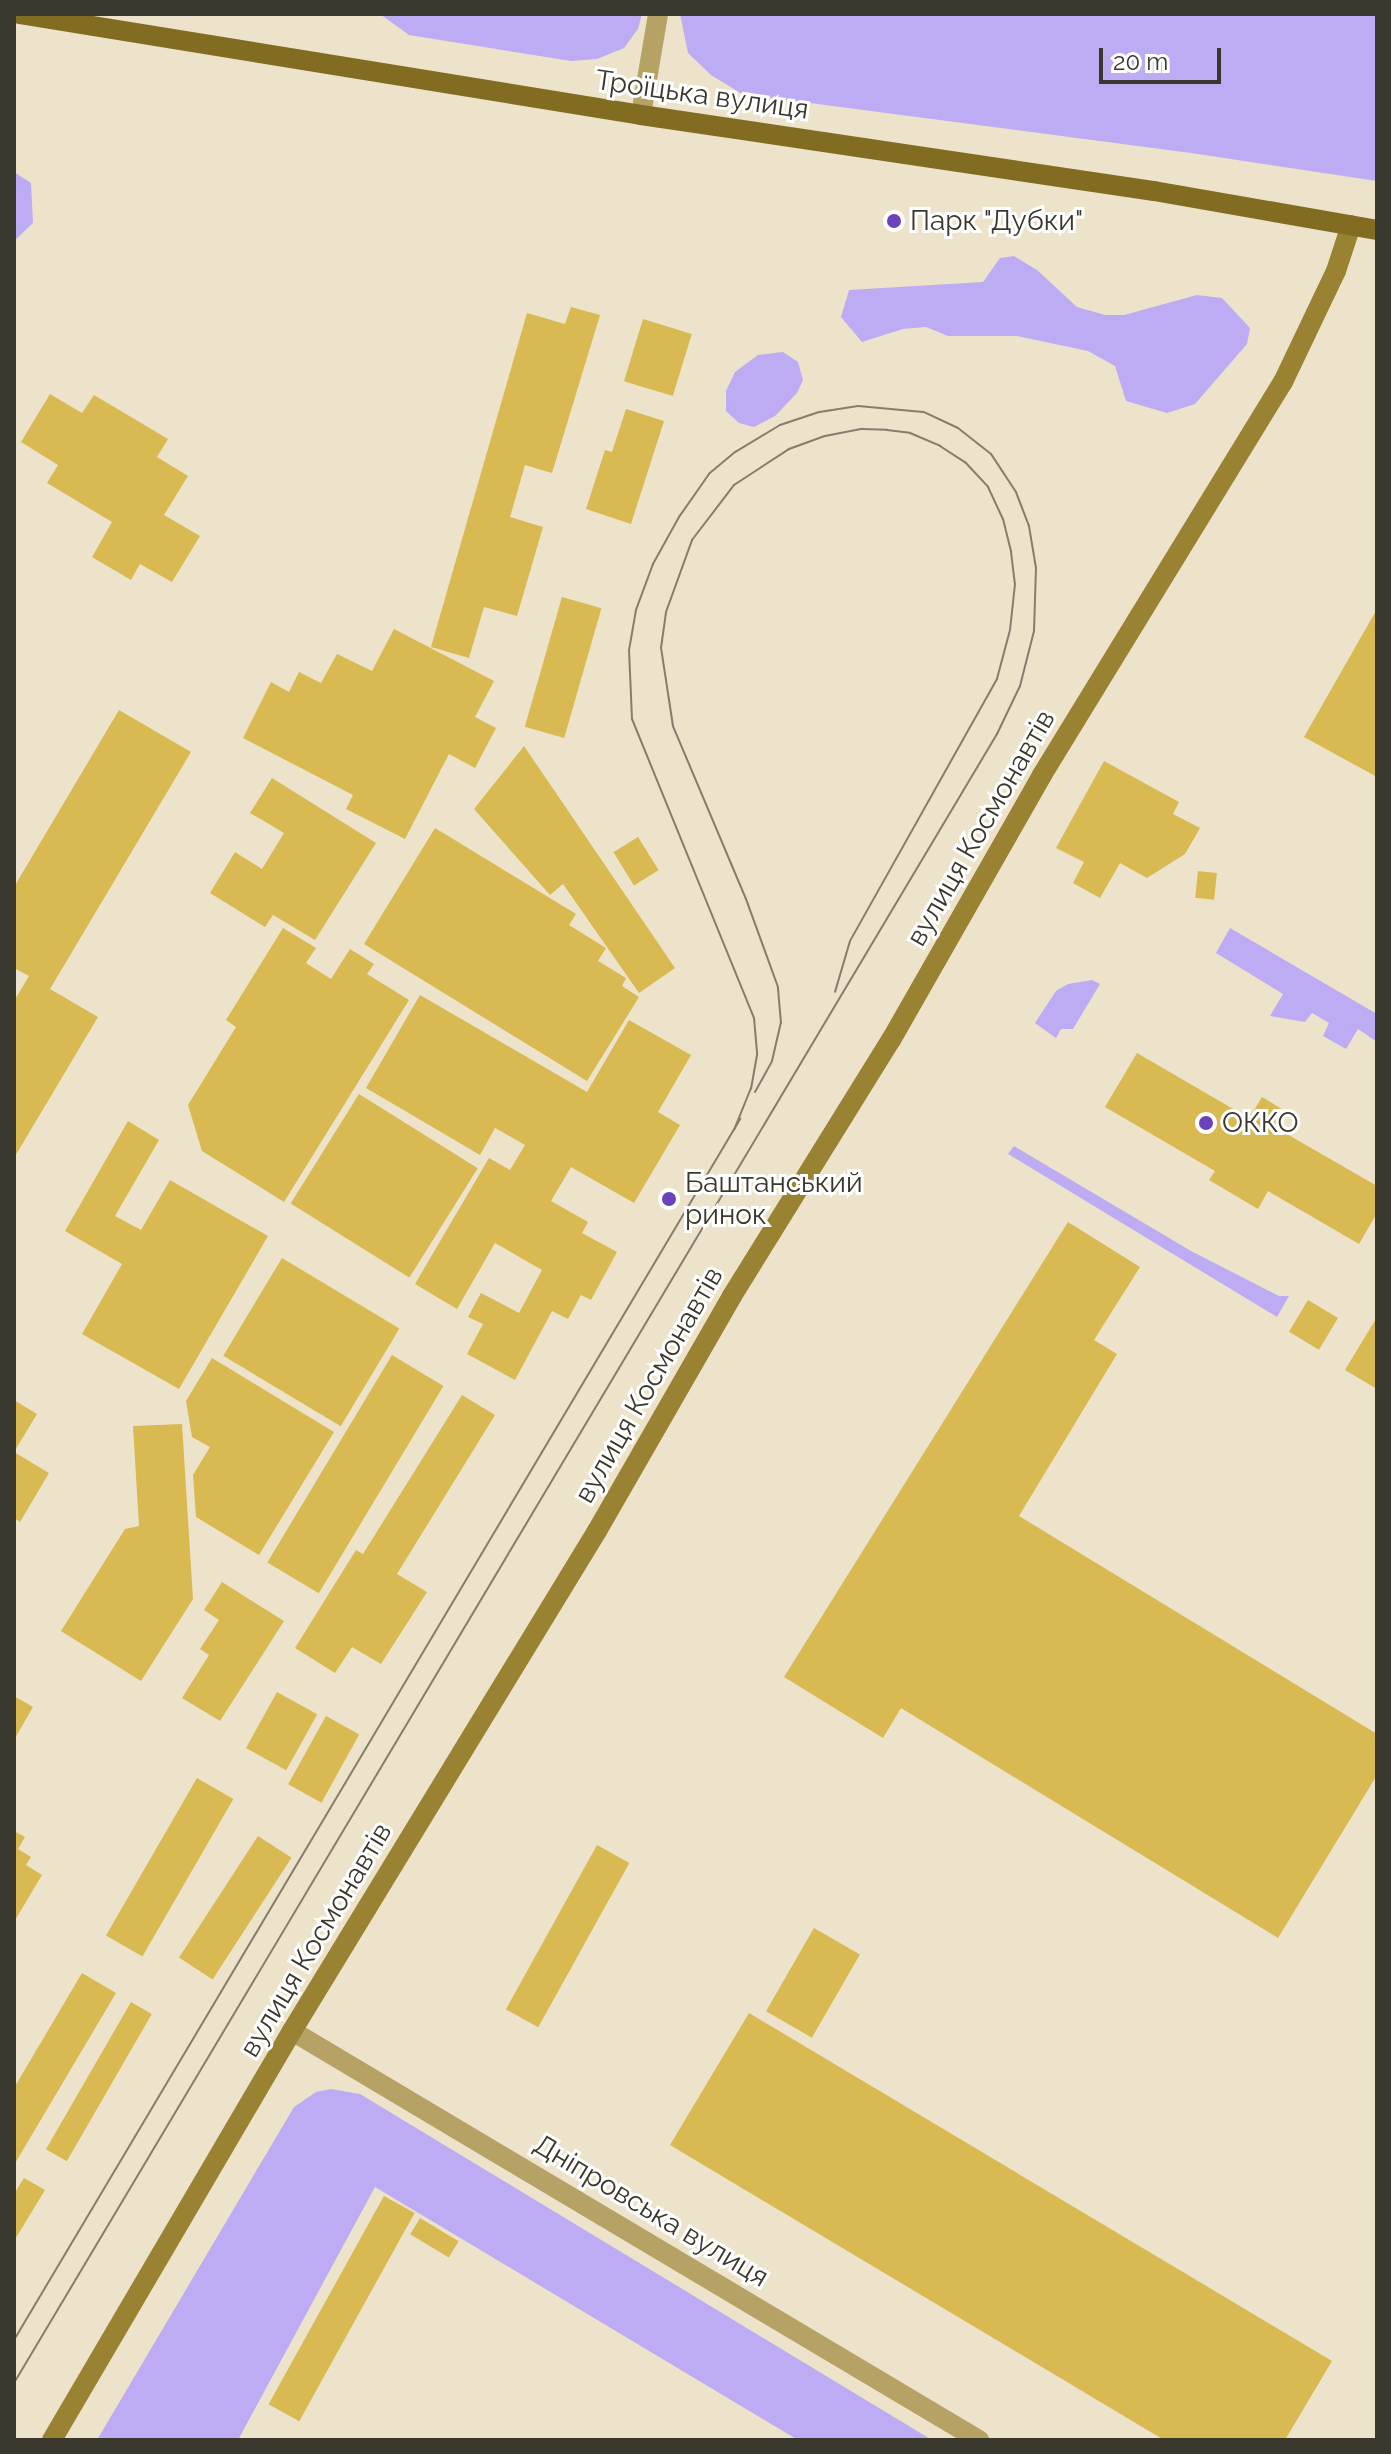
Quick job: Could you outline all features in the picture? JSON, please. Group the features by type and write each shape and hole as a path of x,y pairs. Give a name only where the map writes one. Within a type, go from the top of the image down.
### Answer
{"main road":[{"name":"Троїцька вулиця","path":"19,14 641,115 1154,191 1377,230"},
{"name":"вулиця Космонавтів","path":"52,2440 292,2031 560,1593 732,1296 850,1109 1042,775 1283,382 1336,271 1351,225"}],"street":[{"path":"641,115 658,14"},
{"name":"Дніпровська вулиця","path":"292,2031 979,2440"}],"shaded area":[{"path":"380,14 642,14 638,29 624,48 597,59 571,61 409,35"},
{"path":"680,14 1377,14 1377,181 1191,153 742,94 711,75 688,53"},
{"path":"14,172 31,183 33,223 14,241"},
{"path":"1014,256 1037,270 1077,307 1105,315 1124,315 1197,295 1222,298 1250,328 1247,344 1195,404 1167,413 1126,401 1115,366 1088,351 1017,336 948,336 926,327 903,329 862,342 841,317 849,290 983,282 1000,258"},
{"path":"783,352 798,362 803,380 797,393 775,416 754,427 739,423 726,411 726,391 735,372 758,355"},
{"path":"1230,928 1377,1014 1377,1042 1358,1029 1346,1049 1323,1036 1329,1023 1312,1013 1305,1022 1270,1016 1283,994 1216,953"},
{"path":"1092,980 1100,984 1073,1029 1061,1029 1056,1038 1035,1023 1056,991 1068,984"},
{"path":"1014,1146 1191,1251 1279,1296 1289,1296 1277,1317 1008,1154"},
{"path":"331,2089 360,2094 932,2440 798,2440 375,2187 238,2440 97,2440 294,2107 316,2092"}],"building":[{"path":"571,307 600,315 552,473 525,465 510,517 543,527 517,616 484,607 469,658 431,647 527,313 565,324"},
{"path":"643,319 692,334 673,396 624,381"},
{"path":"50,394 82,413 94,395 168,439 157,457 188,476 164,515 200,536 172,582 140,564 131,580 92,557 112,522 47,483 58,465 21,442"},
{"path":"626,409 664,421 631,524 586,509 605,450 612,452"},
{"path":"562,597 601,608 564,738 525,727"},
{"path":"1377,609 1377,777 1304,737"},
{"path":"394,629 494,681 475,717 496,728 475,768 449,754 405,839 346,809 353,795 243,738 271,682 289,692 299,672 321,683 337,654 372,671"},
{"path":"119,710 191,752 50,989 98,1017 14,1158 14,1001 29,976 14,968 14,887"},
{"path":"524,746 675,968 639,993 563,884 550,895 474,809"},
{"path":"1104,761 1179,802 1173,814 1200,828 1185,854 1147,878 1120,863 1100,898 1073,883 1084,862 1056,848"},
{"path":"272,778 376,843 315,940 273,915 265,927 210,893 235,852 262,869 284,833 250,813"},
{"path":"435,828 576,914 569,925 606,948 598,961 626,978 622,986 639,997 587,1081 364,944"},
{"path":"638,837 659,870 634,885 613,852"},
{"path":"1198,871 1217,873 1214,900 1195,898"},
{"path":"283,928 316,948 306,963 331,979 350,949 374,964 367,974 409,1000 284,1202 202,1151 188,1105 236,1027 226,1020"},
{"path":"420,995 587,1092 629,1020 691,1055 658,1112 680,1125 634,1203 571,1167 551,1201 588,1222 582,1233 617,1252 591,1300 581,1295 568,1319 552,1311 515,1380 467,1354 483,1324 468,1317 481,1293 519,1313 542,1270 495,1243 457,1309 415,1284 489,1158 510,1170 525,1145 495,1128 480,1155 366,1088"},
{"path":"1137,1053 1247,1117 1249,1112 1377,1186 1377,1213 1359,1244 1268,1191 1258,1209 1209,1180 1215,1171 1105,1107"},
{"path":"359,1094 478,1168 409,1278 291,1203"},
{"path":"1262,1097 1284,1110 1276,1125 1253,1112"},
{"path":"128,1121 159,1140 115,1216 141,1230 170,1180 268,1236 179,1389 82,1334 122,1264 65,1231"},
{"path":"1068,1222 1140,1267 1094,1340 1117,1354 1019,1516 1377,1734 1377,1775 1278,1938 901,1708 883,1738 784,1677"},
{"path":"282,1258 399,1329 341,1426 223,1356"},
{"path":"1308,1300 1338,1318 1319,1350 1289,1332"},
{"path":"1377,1317 1377,1389 1345,1370"},
{"path":"392,1355 443,1386 319,1593 267,1562"},
{"path":"212,1358 334,1432 259,1555 196,1517 193,1475 210,1447 192,1437 186,1401"},
{"path":"462,1395 495,1415 397,1574 427,1592 381,1664 352,1647 335,1673 295,1648 356,1550 363,1554"},
{"path":"14,1400 37,1414 14,1452"},
{"path":"182,1424 193,1599 141,1681 61,1631 125,1529 139,1526 133,1426"},
{"path":"14,1452 49,1473 20,1522 14,1518"},
{"path":"222,1582 284,1621 220,1721 182,1698 209,1655 200,1649 219,1620 204,1610"},
{"path":"277,1692 317,1714 286,1770 246,1748"},
{"path":"14,1696 33,1707 14,1740"},
{"path":"326,1716 359,1734 321,1803 288,1784"},
{"path":"197,1778 233,1799 142,1957 106,1936"},
{"path":"14,1831 25,1837 18,1849 31,1857 26,1865 42,1875 14,1922"},
{"path":"258,1836 292,1858 213,1979 179,1958"},
{"path":"597,1845 629,1863 538,2027 506,2009"},
{"path":"814,1928 860,1954 812,2038 766,2011"},
{"path":"82,1973 116,1993 14,2165 14,2088"},
{"path":"131,2002 152,2014 67,2161 46,2149"},
{"path":"749,2013 1332,2361 1285,2440 1164,2440 670,2145"},
{"path":"24,2178 45,2190 14,2241 14,2194"},
{"path":"384,2196 415,2213 299,2421 269,2404"},
{"path":"420,2218 459,2241 449,2257 410,2234"}],"tram line":[{"path":"14,2383 997,734 1020,686 1034,631 1036,568 1029,526 1016,492 991,454 958,428 923,412 858,406 819,412 780,425 735,452 709,474 679,517 653,564 636,610 629,650 632,719 754,1018 757,1055 751,1088 734,1130"},
{"path":"755,1092 772,1061 781,1023 778,987 746,899 673,726 661,648 666,612 692,540 734,485 789,449 825,436 862,429 887,430 910,433 940,446 965,462 988,487 1003,519 1015,584 1010,630 997,679 850,941 835,992"},
{"path":"14,2340 740,1119"}],"place":[{"name":"Парк \"Дубки\"","path":"894,221"},
{"name":"ОККО","path":"1206,1123"},
{"name":"Баштанський ринок","path":"669,1199"}]}
